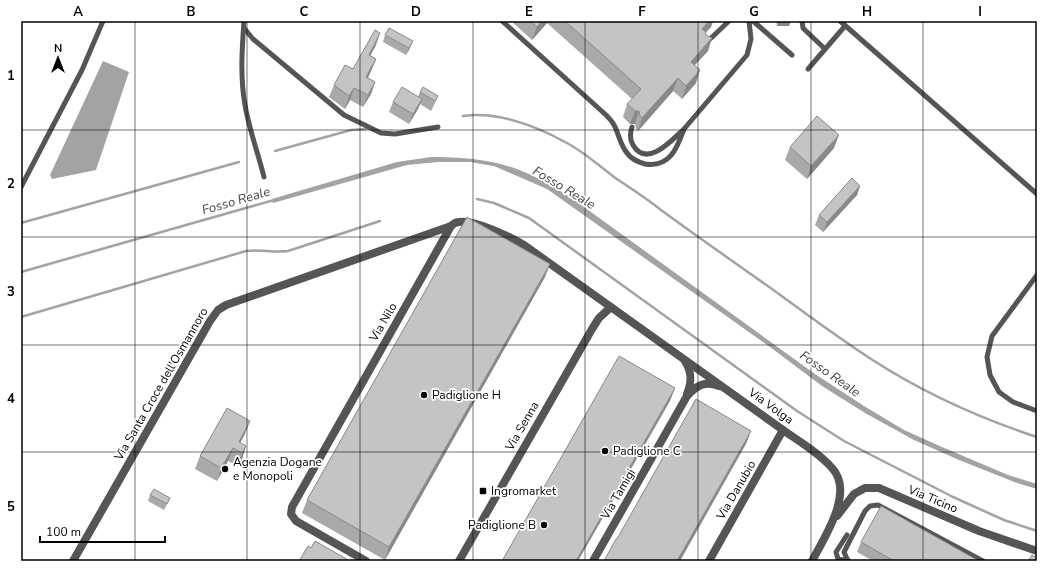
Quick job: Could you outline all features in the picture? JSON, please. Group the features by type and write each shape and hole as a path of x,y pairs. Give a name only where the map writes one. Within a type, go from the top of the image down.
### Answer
{"street":[{"path":"451,226 459,222 466,222 506,235 536,253 611,307"},
{"name":"Via Nilo","path":"366,561 293,518 291,514 292,507 451,226"},
{"name":"Via Santa Croce dell'Osmannoro","path":"72,561 210,321 218,310 226,305 451,226"},
{"name":"Via Volga","path":"611,307 784,430 833,468 837,474 840,494 833,522 812,561"},
{"name":"Via Senna","path":"460,561 592,329 599,318 611,307"},
{"name":"Via Tamigi","path":"593,561 687,396 690,387 691,373 682,358"},
{"name":"Via Tamigi","path":"687,396 694,388 704,384 716,384 725,388"},
{"name":"Via Danubio","path":"709,561 784,430"},
{"name":"Via Ticino","path":"833,522 854,494 865,488 879,488 978,531 1037,551"}],"lane":[{"path":"21,188 82,70 103,21"},
{"path":"244,21 242,83 245,105 264,177"},
{"path":"502,21 606,115 614,125 623,148 634,160 647,164 664,162 674,152 684,129"},
{"path":"704,45 729,21"},
{"path":"632,127 630,133 633,145 638,151 646,154 662,149 684,129 747,55 751,39 749,21"},
{"path":"753,21 792,56"},
{"path":"802,21 803,28 825,49"},
{"path":"840,21 1037,194"},
{"path":"808,69 845,26"},
{"path":"244,28 253,39 344,116 381,133 395,134 438,126"},
{"path":"1037,275 992,336 987,357 990,376 999,392 1013,402 1037,411"},
{"path":"847,535 836,552 838,559 848,560 844,552 865,511 870,506 878,504 983,561"}],"shaded area":[{"path":"103,61 129,72 96,170 52,179 50,175"},
{"path":"431,157 484,160 509,166 543,181 573,199 815,374 864,406 904,430 1008,475 1037,484 1037,489 1017,483 959,460 914,440 865,413 822,386 770,347 547,189 494,166 470,162 438,162 407,165 273,203 272,199 397,162"}],"building":[{"path":"530,21 542,21 537,27"},
{"path":"565,21 709,21 702,29 705,31 706,35 712,38 691,62 700,70 686,86 678,78 642,118 639,111 635,111 627,104 641,89"},
{"path":"389,28 413,41 409,48 385,35"},
{"path":"375,30 380,33 369,55 376,59 366,77 375,82 368,95 354,88 349,96 334,85 345,65 353,69"},
{"path":"402,87 422,99 413,114 393,102"},
{"path":"423,87 438,96 435,101 420,92"},
{"path":"817,116 839,135 811,166 790,147"},
{"path":"852,178 860,186 827,222 819,215"},
{"name":"Padiglione H","path":"467,217 550,264 389,547 307,500"},
{"name":"Padiglione C","path":"619,356 675,388 576,561 502,561"},
{"path":"696,399 751,431 677,561 604,561 617,539"},
{"path":"227,408 250,421 239,442 246,446 242,453 233,448 221,468 200,456"},
{"path":"154,489 170,498 167,504 150,495"},
{"path":"881,506 979,561 894,561 861,542"},
{"path":"315,541 350,561 299,561 308,546 311,548"},
{"path":"1032,555 1037,558 1037,561 1028,561"}],"waterway":[{"path":"463,116 489,116 516,121 542,130 572,146 821,325 890,371 972,413 1037,437"},
{"path":"275,151 351,130 366,129"},
{"path":"21,223 239,162"},
{"path":"477,199 494,203 529,218 797,411 844,441 953,497 1004,520 1037,531"},
{"name":"Fosso Reale","path":"21,272 274,200"},
{"path":"21,317 246,251 288,251 380,221"}],"place":[{"name":"Padiglione H","path":"424,395"},
{"name":"Padiglione C","path":"605,451"},
{"name":"Agenzia Dogane e Monopoli","path":"225,469"},
{"name":"Ingromarket","path":"483,491"},
{"name":"Padiglione B","path":"544,525"}]}
